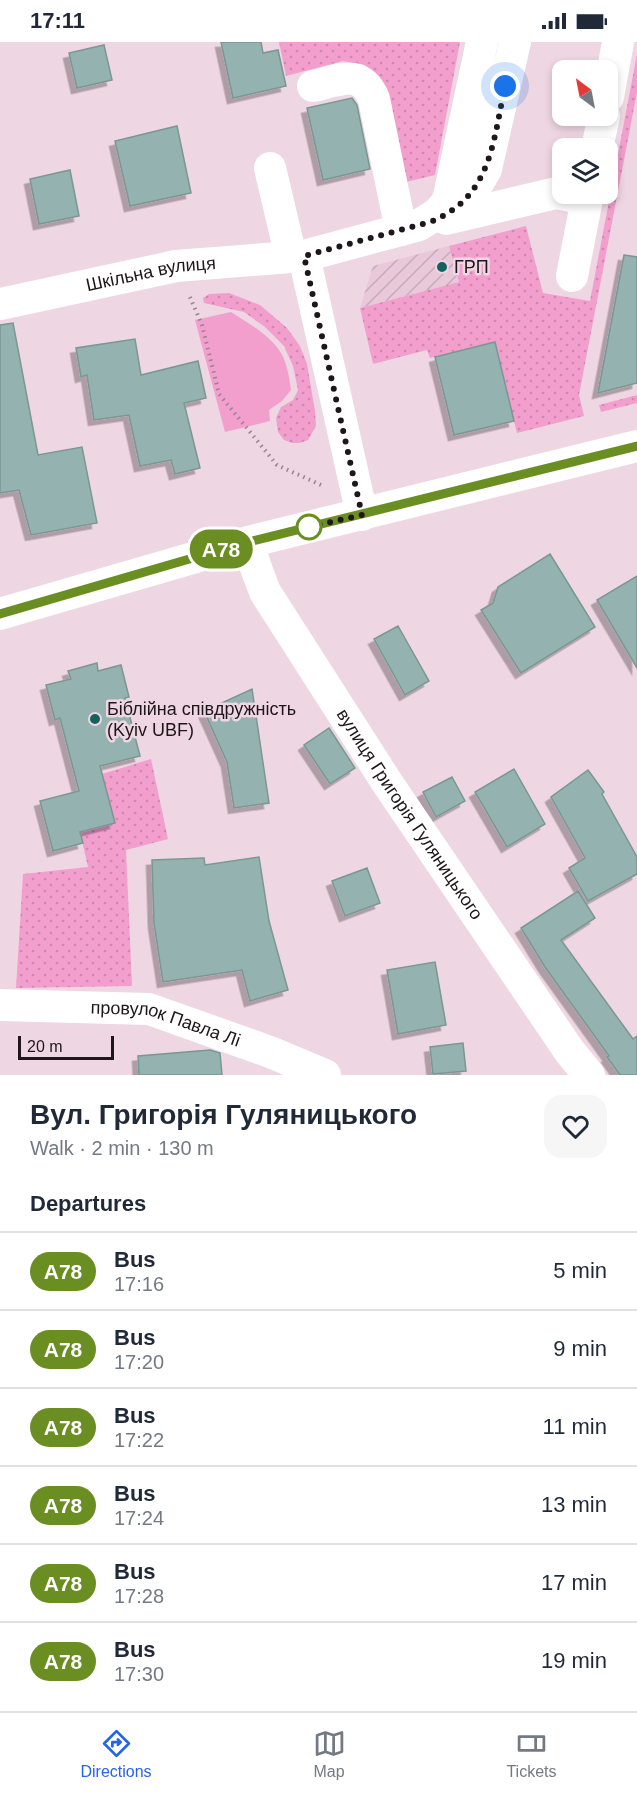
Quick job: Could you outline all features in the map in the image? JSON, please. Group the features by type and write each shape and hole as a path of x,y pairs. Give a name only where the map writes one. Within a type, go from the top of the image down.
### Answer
{"street":[{"path":"406,229 428,221 446,204 482,42"},
{"path":"406,229 438,219 456,209 478,184 491,153 515,42"},
{"path":"615,60 618,42"},
{"path":"314,86 350,77 363,82 370,90 406,229"},
{"path":"270,168 297,256 360,504"},
{"path":"406,229 552,194"},
{"path":"572,276 586,204"},
{"name":"Шкільна вулиця","path":"0,304 176,266 297,256 406,229"},
{"path":"0,614 248,542 360,504 637,446"},
{"name":"вулиця Григорія Гуляницького","path":"248,542 265,592 388,784 538,1006 589,1075"},
{"name":"провулок Павла Лі","path":"0,1005 149,1009 270,1052 325,1075"}],"path":[{"path":"176,266 202,326 219,394 277,465 360,504"}],"shaded area":[{"path":"279,42 460,42 435,175 402,183 380,81 365,65 343,61 286,76"},
{"path":"637,54 637,92 618,191 618,154"},
{"path":"608,204 616,204 579,395 584,416 517,433 494,342 430,358 427,350 373,364 360,308 459,282 449,246 526,226 543,293 590,301"},
{"path":"449,246 459,282 360,308 373,266"},
{"path":"229,293 260,305 287,328 300,346 307,364 315,411 316,426 308,440 292,443 284,440 278,432 276,418 281,407 293,400 298,390 293,366 284,346 265,327 244,312 204,303 203,298 209,294"},
{"path":"231,312 263,333 279,350 286,364 291,390 282,401 269,410 270,421 225,432 195,320"},
{"path":"637,395 637,403 601,412 599,405"},
{"path":"151,759 168,839 126,850 132,986 16,988 23,874 88,867 80,832 115,823 102,774"}],"building":[{"path":"221,42 261,42 263,53 278,50 286,86 233,98"},
{"path":"104,45 112,80 77,88 69,53"},
{"path":"352,98 357,105 370,169 323,180 307,108"},
{"path":"177,126 191,193 130,206 115,141"},
{"path":"70,170 79,216 39,224 30,179"},
{"path":"624,255 637,257 637,383 598,393"},
{"path":"13,323 38,455 82,447 97,523 31,535 19,490 0,493 0,325"},
{"path":"135,339 141,375 198,361 206,398 184,403 200,468 175,474 171,460 140,466 129,415 94,420 87,375 81,377 76,348"},
{"path":"495,342 514,421 454,435 435,357"},
{"path":"550,554 595,627 521,673 481,610 493,603 498,587"},
{"path":"637,576 637,668 597,600"},
{"path":"398,626 429,681 405,695 374,639"},
{"name":"Біблійна співдружність (Kyiv UBF)","path":"97,663 98,671 121,665 129,697 125,698 140,756 100,766 115,823 80,832 83,843 53,851 40,801 79,791 60,718 55,720 46,685 71,679 68,671"},
{"path":"252,689 269,803 234,808 227,762 204,711"},
{"path":"329,728 355,768 330,784 304,745"},
{"path":"514,769 545,824 507,847 475,792"},
{"path":"588,770 604,792 602,794 637,857 637,874 588,901 569,868 585,858 551,797"},
{"path":"452,777 465,801 436,817 423,792"},
{"path":"259,857 269,921 288,990 250,1001 242,970 163,982 154,923 152,860 204,858 205,865"},
{"path":"367,868 380,903 345,916 332,881"},
{"path":"578,891 595,918 561,940 633,1039 637,1036 637,1075 620,1075 607,1057 609,1056 545,967 521,928"},
{"path":"435,962 446,1025 398,1034 387,970"},
{"path":"463,1043 466,1071 433,1074 430,1047"},
{"path":"210,1050 220,1053 222,1075 139,1075 138,1056"}],"bus line":[{"name":"А78","path":"0,614 248,542 637,446"}],"place":[{"name":"ГРП","path":"442,267"},
{"name":"Біблійна співдружність (Kyiv UBF)","path":"95,719"}],"route":[{"path":"309,527 362,515 304,256 430,222 456,209 478,184 486,169 505,86"}]}
